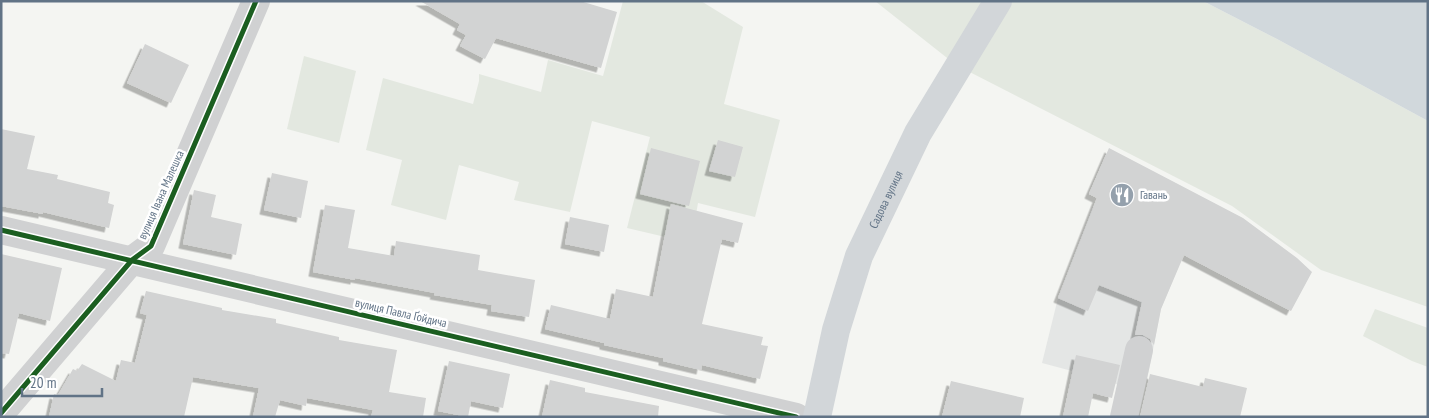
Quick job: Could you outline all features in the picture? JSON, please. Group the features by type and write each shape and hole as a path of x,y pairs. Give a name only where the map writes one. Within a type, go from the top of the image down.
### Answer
{"main road":[{"name":"Садова вулиця","path":"817,417 836,330 859,256 918,132 998,1"}],"street":[{"name":"вулиця Івана Малешка","path":"1,413 132,260 151,246 256,1"},
{"name":"вулиця Павла Ґойдича","path":"1,230 796,417"},
{"path":"1124,417 1139,350"}],"shaded area":[{"path":"623,1 701,1 743,27 724,104 780,120 755,217 698,203 691,243 627,228 650,137 592,121 570,212 514,200 519,182 459,165 446,220 391,205 402,160 366,150 383,78 473,104 479,74 541,92 548,60 603,76"},
{"path":"875,1 1203,1 1428,121 1428,307 1321,270 1232,206 956,65"},
{"path":"1203,1 1428,1 1428,121 1277,39"},
{"path":"304,56 356,71 339,143 287,129"},
{"path":"1093,207 1184,253 1161,309 1147,380 1143,379 1121,385 1105,382 1102,395 1069,388 1072,371 1042,363 1058,298"},
{"path":"1375,309 1428,328 1428,367 1363,336"}],"building":[{"path":"420,1 580,1 617,12 601,68 496,38 485,59 460,46 466,35 457,30 460,24"},
{"path":"145,44 189,65 171,103 127,83"},
{"path":"1,129 35,136 27,169 58,175 57,179 110,192 108,203 114,205 109,228 43,212 43,214 1,206"},
{"path":"718,140 743,147 735,177 709,171"},
{"path":"651,148 700,161 689,206 640,194"},
{"path":"1109,148 1243,218 1297,258 1312,272 1291,311 1184,255 1161,309 1154,345 1150,339 1143,335 1135,335 1142,302 1099,285 1088,311 1058,298 1097,198 1089,194"},
{"path":"272,173 308,181 301,218 264,210"},
{"path":"194,190 216,195 211,217 242,224 236,255 183,244"},
{"path":"671,204 743,223 738,243 722,239 702,324 763,337 761,345 768,346 760,379 702,365 701,370 663,361 663,358 545,329 551,305 610,319 616,289 653,297"},
{"path":"325,205 355,210 348,248 394,256 396,241 480,255 478,270 535,280 529,317 491,311 492,305 434,295 435,293 313,272"},
{"path":"570,217 609,225 604,252 565,244"},
{"path":"1,254 62,268 50,321 19,313 9,354 1,353"},
{"path":"146,291 222,308 222,310 276,319 276,323 339,337 339,340 397,350 389,392 426,398 423,417 371,417 373,410 307,398 306,406 280,400 275,417 253,417 259,388 193,377 184,417 49,417 54,394 58,395 73,369 77,371 82,364 116,381 121,360 135,363 147,315 140,313"},
{"path":"1076,355 1120,365 1112,398 1093,393 1088,417 1063,417"},
{"path":"449,361 510,374 503,408 471,401 468,417 438,411"},
{"path":"1150,374 1203,387 1205,378 1247,388 1240,417 1140,417"},
{"path":"550,380 585,388 585,392 659,406 658,417 542,417"},
{"path":"951,381 1024,398 1020,417 942,417"}],"cycle path":[{"path":"1,413 132,260 151,246 256,1"},
{"path":"1,230 796,417"}],"place":[{"name":"Гавань","path":"1122,195"}]}
